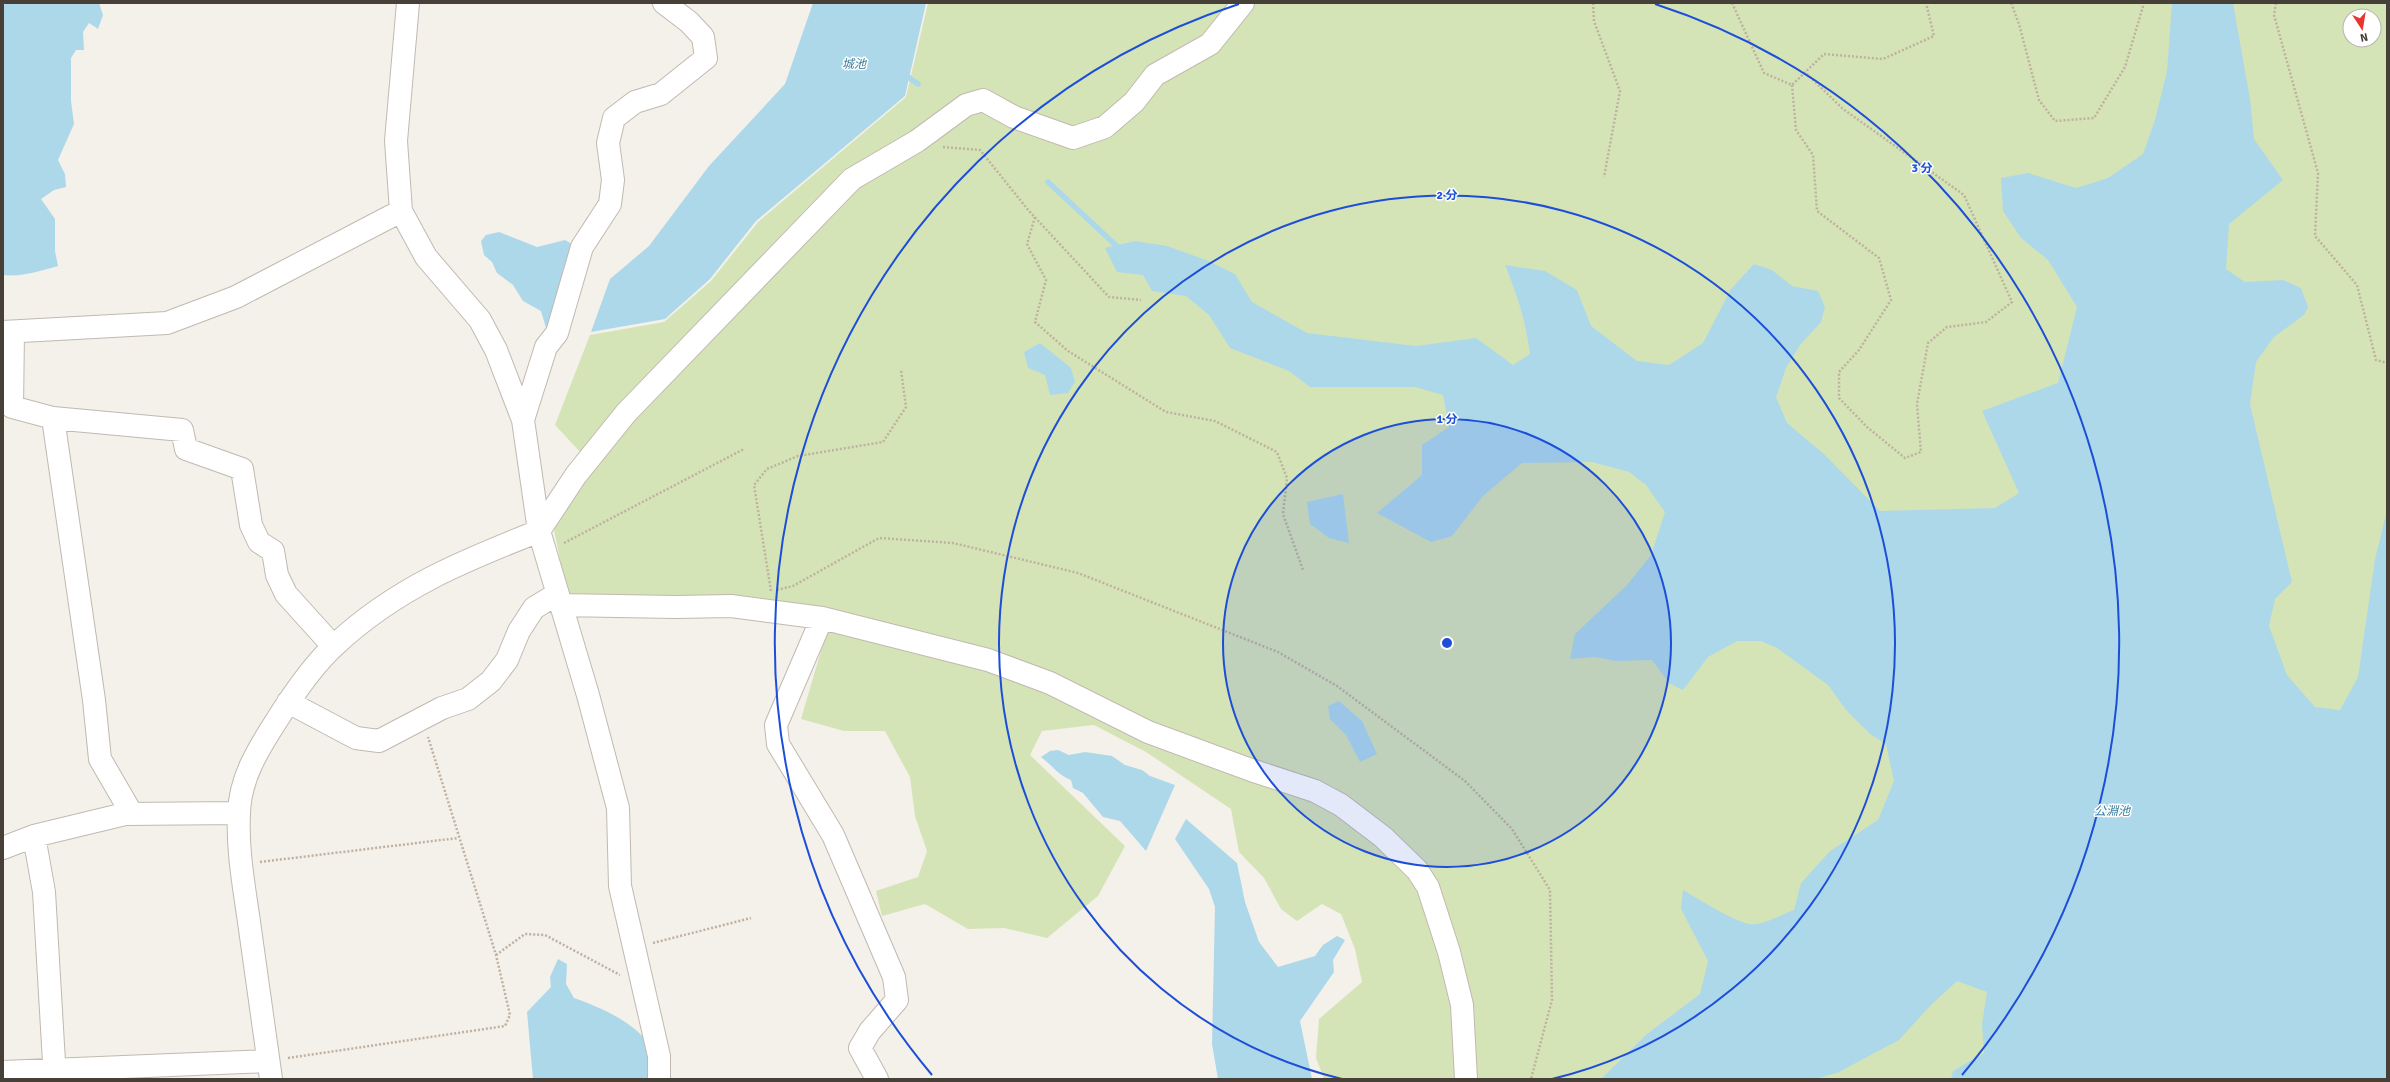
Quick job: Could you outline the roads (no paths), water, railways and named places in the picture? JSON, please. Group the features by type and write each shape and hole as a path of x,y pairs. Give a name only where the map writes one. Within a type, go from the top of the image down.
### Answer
{"street":[{"path":"408,3 396,141 401,211 426,258 480,320 496,350 523,420 539,531 558,600 588,695 618,808 620,886 658,1056 660,1079"},
{"path":"523,420 546,346 557,334 582,247 610,204 612,180 608,143 614,118 635,102 661,94 706,58 704,37 689,22 664,3"},
{"path":"3,1072 55,1075 269,1070 241,865 239,813 245,779 256,752 288,702 333,646 380,608 425,580 473,558 539,531 576,475 626,413 852,179 917,141 966,105 983,100 1014,117 1073,138 1105,127 1134,102 1155,75 1210,44 1243,3"},
{"path":"333,646 286,594 277,575 273,551 259,542 251,525 242,469 186,449 182,430 53,418 12,407 8,332 168,323 236,297 401,211"},
{"path":"53,418 94,700 100,759 132,814"},
{"path":"288,702 356,738 379,741 442,708 468,699 491,681 507,660 519,631 534,608 558,600 676,607 731,606 773,602 822,618 988,660 1050,683 1148,732 1251,770 1315,791 1341,805 1383,837 1417,870 1428,887 1449,952 1462,1005 1466,1079"},
{"path":"822,618 776,725 778,744 833,835 894,978 897,1000 870,1031 860,1048 877,1079"},
{"path":"3,848 34,836 132,814 239,813"},
{"path":"34,836 44,892 55,1075"}],"water":[{"path":"6,3 99,3 103,15 98,29 89,23 83,32 84,50 76,50 71,58 71,101 74,124 58,160 65,174 66,187 54,190 41,199 55,219 55,251 58,266 18,275 3,275 3,6"},
{"name":"城池","path":"813,3 926,3 905,96 756,221 710,279 665,319 591,332 610,279 649,246 709,166 785,84"},
{"name":"公淵池","path":"2172,3 2233,3 2250,99 2254,139 2283,180 2229,224 2226,269 2245,282 2283,280 2301,288 2308,307 2304,315 2274,337 2256,362 2250,404 2292,582 2275,599 2269,626 2287,675 2315,707 2340,710 2358,677 2375,559 2387,510 2387,1079 1951,1079 1953,1071 1984,1053 1982,1024 1987,992 1957,981 1930,1006 1899,1040 1837,1073 1815,1079 1601,1079 1647,1034 1700,994 1708,961 1681,909 1683,890 1734,919 1750,924 1766,922 1794,910 1801,883 1830,851 1878,820 1894,781 1886,744 1870,734 1846,710 1828,685 1777,648 1761,641 1737,641 1708,657 1683,690 1670,684 1652,660 1616,661 1595,657 1570,659 1575,634 1627,585 1651,555 1665,512 1646,485 1629,472 1592,462 1522,463 1483,496 1452,536 1431,542 1377,513 1422,475 1422,445 1449,427 1443,395 1415,387 1310,387 1289,371 1230,348 1209,315 1186,296 1152,291 1143,275 1117,272 1105,248 1135,241 1167,246 1206,260 1235,274 1252,302 1307,333 1416,346 1476,338 1513,365 1530,354 1520,308 1505,265 1545,271 1577,290 1591,326 1637,361 1669,365 1703,343 1731,289 1754,264 1772,270 1792,286 1818,291 1825,307 1821,322 1800,345 1786,368 1776,397 1787,423 1825,455 1880,511 1995,508 2019,493 1982,411 2058,383 2077,307 2048,260 2021,238 2003,211 2001,178 2028,173 2076,188 2108,178 2143,154 2155,120 2167,71"},
{"path":"499,232 537,247 565,240 577,247 551,331 546,328 541,311 523,301 513,285 497,273 492,262 484,255 481,241 486,235"},
{"path":"1040,343 1071,368 1075,382 1068,393 1050,395 1045,375 1028,368 1024,352"},
{"path":"1343,494 1349,543 1329,538 1310,524 1307,502"},
{"path":"1339,701 1362,721 1377,754 1360,762 1346,735 1330,719 1328,706"},
{"path":"1058,750 1069,755 1085,752 1112,756 1125,765 1142,770 1150,776 1175,785 1146,851 1120,821 1103,817 1083,793 1073,788 1071,780 1059,773 1041,757 1050,751"},
{"path":"1186,819 1237,863 1245,902 1259,942 1278,967 1315,956 1323,945 1337,936 1345,940 1333,960 1334,972 1300,1021 1312,1079 1218,1079 1212,1044 1215,907 1209,889 1175,839"},
{"path":"558,959 567,964 566,984 574,998 617,1017 637,1031 645,1039 652,1051 653,1079 533,1079 527,1012 551,987 550,977"}],"waterway":[{"path":"904,74 918,84"},
{"path":"1048,182 1121,250"}]}
